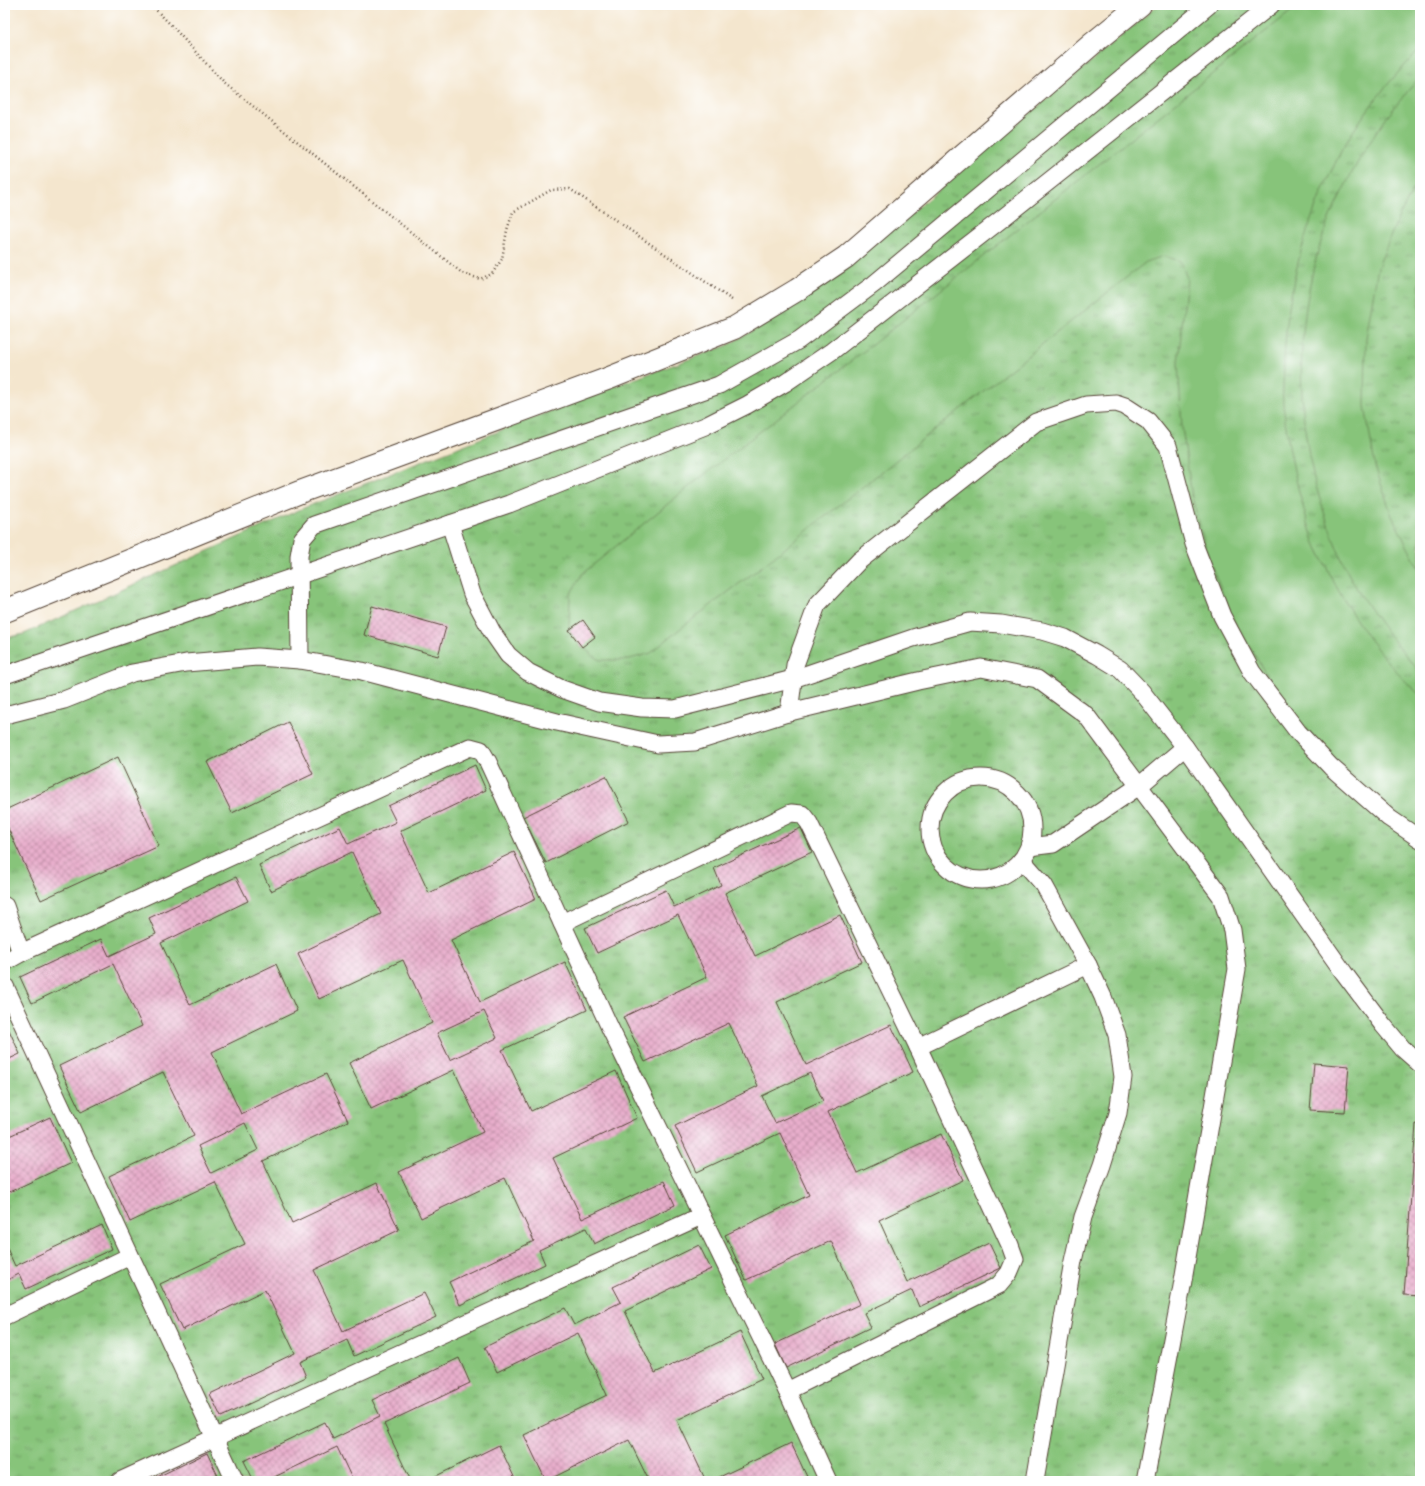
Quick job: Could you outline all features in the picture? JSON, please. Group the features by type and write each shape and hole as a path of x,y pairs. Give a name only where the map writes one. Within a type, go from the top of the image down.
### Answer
{"street":[{"path":"5,611 300,492 607,379 734,328 798,290 846,257 1092,44 1140,5"}],"lane":[{"path":"300,660 299,556 302,539 314,525 719,385 799,340 874,284 1209,5"},
{"path":"5,675 509,504 705,426 747,405 785,383 838,347 1271,5"},
{"path":"788,713 795,665 817,605 859,561 1036,422 1086,405 1116,403 1126,406 1148,421 1168,446 1197,551 1222,616 1252,672 1298,732 1331,767 1389,818 1420,839"},
{"path":"450,524 472,594 492,632 508,655 528,672 562,688 599,702 642,708 675,709 793,679 913,638 970,622 1001,624 1042,631 1065,638 1120,669 1142,692 1185,747 1352,984 1403,1049 1420,1064"},
{"path":"5,715 64,700 132,672 186,663 257,657 300,660 362,671 557,722 658,744 695,742 788,713 981,668 1037,679 1086,715 1221,896 1232,930 1237,969 1182,1284 1144,1481"},
{"path":"5,962 21,953 470,747 481,750 488,762 611,1030 787,1391 828,1481"},
{"path":"1035,1481 1073,1261 1083,1217 1102,1165 1118,1113 1122,1077 1117,1035 1103,996 1088,965 1026,853 1032,833 1032,818 1026,804 1018,792 1006,783 992,778 978,777 964,780 951,787 940,798 933,810 929,824 930,839 936,853 944,865 956,874 970,879 984,880 998,877 1012,870 1026,853 1053,844 1139,786 1185,747"},
{"path":"562,923 791,813 802,814 809,823 918,1047 1010,1245 1015,1259 1009,1272 999,1285 787,1391"},
{"path":"5,906 21,953"},
{"path":"918,1047 1088,965"},
{"path":"5,986 11,1015 130,1256 235,1481"},
{"path":"120,1481 701,1216"},
{"path":"5,1316 130,1256"}],"path":[{"path":"151,5 224,83 462,273 480,279 492,274 502,259 507,230 513,212 551,190 570,189 736,302 752,316"}],"green space":[{"path":"1158,5 1420,5 1420,1481 5,1481 5,638 24,634 301,509 609,388 726,346 792,308 890,231"},
{"path":"1299,5 1420,5 1420,50 1399,71 1380,94 1344,146 1321,195 1304,241 1297,265 1288,314 1285,339 1283,404 1294,472 1316,545 1344,600 1366,634 1378,651 1420,695 1420,832 1367,790 1313,736 1276,691 1233,619 1209,560 1192,497 1182,427 1178,363 1187,278 1180,261 1164,256 1146,262 651,653 626,660 600,660 582,647 569,630 570,595 582,574 691,485 868,348"},
{"path":"1420,77 1420,177 1398,218 1378,267 1366,338 1365,406 1375,466 1392,516 1420,571 1420,672 1390,637 1363,599 1348,573 1338,549 1314,478 1307,443 1301,380 1305,316 1310,285 1317,254 1329,220 1349,178 1376,132"}],"building":[{"path":"372,606 446,627 438,656 364,635"},
{"path":"583,620 595,637 582,647 569,630"},
{"path":"288,722 313,774 232,813 207,762"},
{"path":"118,757 159,846 41,900 5,822 5,810"},
{"path":"475,765 486,790 400,831 429,893 514,852 536,899 451,940 480,1002 565,962 587,1010 502,1050 531,1111 616,1071 637,1118 553,1158 582,1219 664,1181 675,1205 594,1244 586,1228 539,1250 545,1264 460,1305 449,1282 534,1241 505,1178 421,1218 399,1172 483,1132 454,1070 371,1109 349,1063 432,1023 403,960 319,999 298,954 381,914 352,852 271,891 259,865 340,827 348,844 396,822 388,806","holes":["484,1011 497,1038 450,1060 437,1033"]},
{"path":"606,776 629,821 546,863 523,817"},
{"path":"801,828 812,852 725,893 755,956 840,915 862,962 777,1002 806,1065 891,1025 913,1072 828,1112 857,1173 941,1134 963,1180 879,1220 907,1282 989,1243 1001,1268 919,1307 912,1290 864,1313 871,1327 786,1368 775,1344 860,1304 831,1241 746,1280 725,1235 809,1195 780,1133 697,1172 675,1126 758,1086 729,1023 645,1062 623,1017 707,977 678,915 597,953 585,928 666,890 674,907 721,885 714,868","holes":["810,1073 823,1101 775,1123 762,1096"]},
{"path":"236,877 248,901 161,943 190,1005 276,964 297,1011 212,1052 241,1114 326,1074 348,1121 263,1161 292,1223 377,1183 399,1230 314,1270 343,1331 424,1293 436,1317 354,1356 347,1340 300,1362 306,1377 221,1417 210,1394 295,1353 265,1290 182,1330 160,1284 245,1244 215,1182 130,1222 109,1176 194,1136 163,1072 81,1112 59,1066 142,1026 113,964 32,1003 20,977 101,939 109,956 156,934 149,918","holes":["245,1123 258,1150 211,1173 198,1146"]},
{"path":"9,1030 20,1054 5,1061 5,1032"},
{"path":"1314,1063 1349,1066 1345,1112 1310,1110"},
{"path":"50,1117 71,1163 5,1194 5,1138"},
{"path":"1416,1124 1420,1125 1420,1296 1404,1295"},
{"path":"102,1225 112,1249 26,1289 19,1274 5,1281 5,1244 15,1266"},
{"path":"699,1245 711,1269 625,1311 655,1373 740,1332 762,1379 677,1420 706,1481 649,1481 629,1440 546,1481 524,1435 607,1395 578,1333 497,1372 485,1347 565,1308 574,1325 621,1302 613,1287"},
{"path":"459,1358 470,1383 384,1424 411,1481 353,1481 337,1447 266,1481 254,1481 244,1461 325,1422 333,1439 380,1416 372,1400"},
{"path":"791,1443 809,1481 711,1481"},
{"path":"499,1445 516,1481 426,1481"},
{"path":"207,1453 219,1478 212,1481 149,1481"}]}
